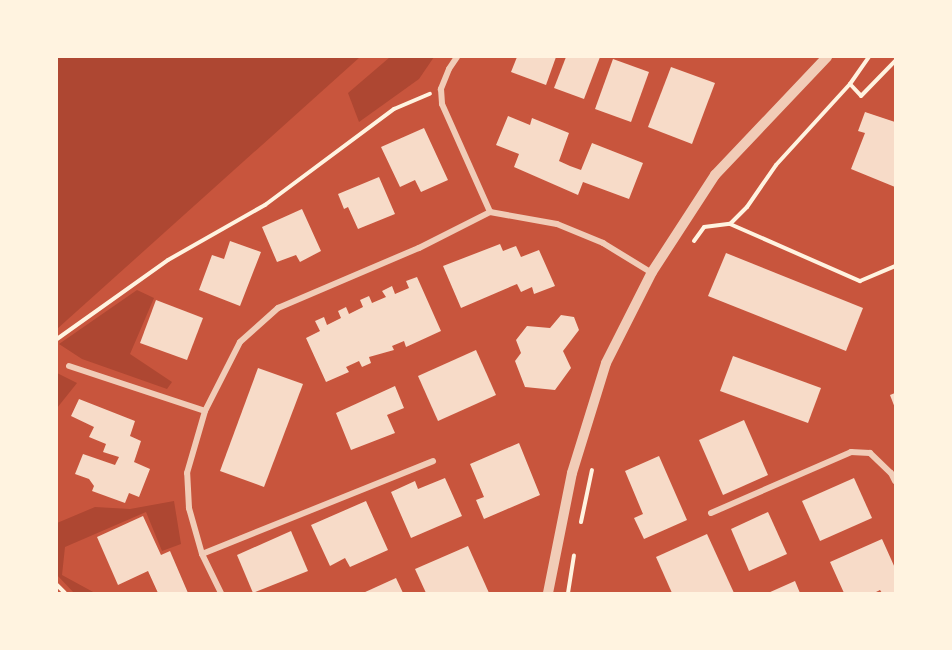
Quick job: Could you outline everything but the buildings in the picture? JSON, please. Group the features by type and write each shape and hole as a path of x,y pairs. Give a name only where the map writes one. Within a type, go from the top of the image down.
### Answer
{"street":[{"path":"457,57 441,89 442,104 490,212"},
{"path":"548,593 572,472 606,363 652,273 715,175 827,57"},
{"path":"221,593 202,554 189,508 187,473 205,411 240,342 278,308 419,248 490,212 557,224 603,243 652,273"},
{"path":"69,366 205,411"},
{"path":"711,513 851,452 870,453 891,473 895,481"},
{"path":"202,554 433,461"}],"path":[{"path":"730,224 747,207 776,165 850,84 869,57"},
{"path":"850,84 861,96 895,61"},
{"path":"57,339 168,260 266,205 394,110 441,89"},
{"path":"691,245 705,227 730,224 860,281 895,266"},
{"path":"580,527 592,469"},
{"path":"568,593 575,553"},
{"path":"57,585 65,593"}],"shaded area":[{"path":"57,57 360,57 57,329"},
{"path":"390,57 434,57 419,79 359,122 348,93"},
{"path":"137,290 154,298 130,354 172,382 167,389 82,359 59,344"},
{"path":"57,373 77,383 57,408"},
{"path":"174,501 181,544 162,551 146,512 65,547 62,575 95,593 74,593 57,575 57,523 95,507 130,509"}]}
